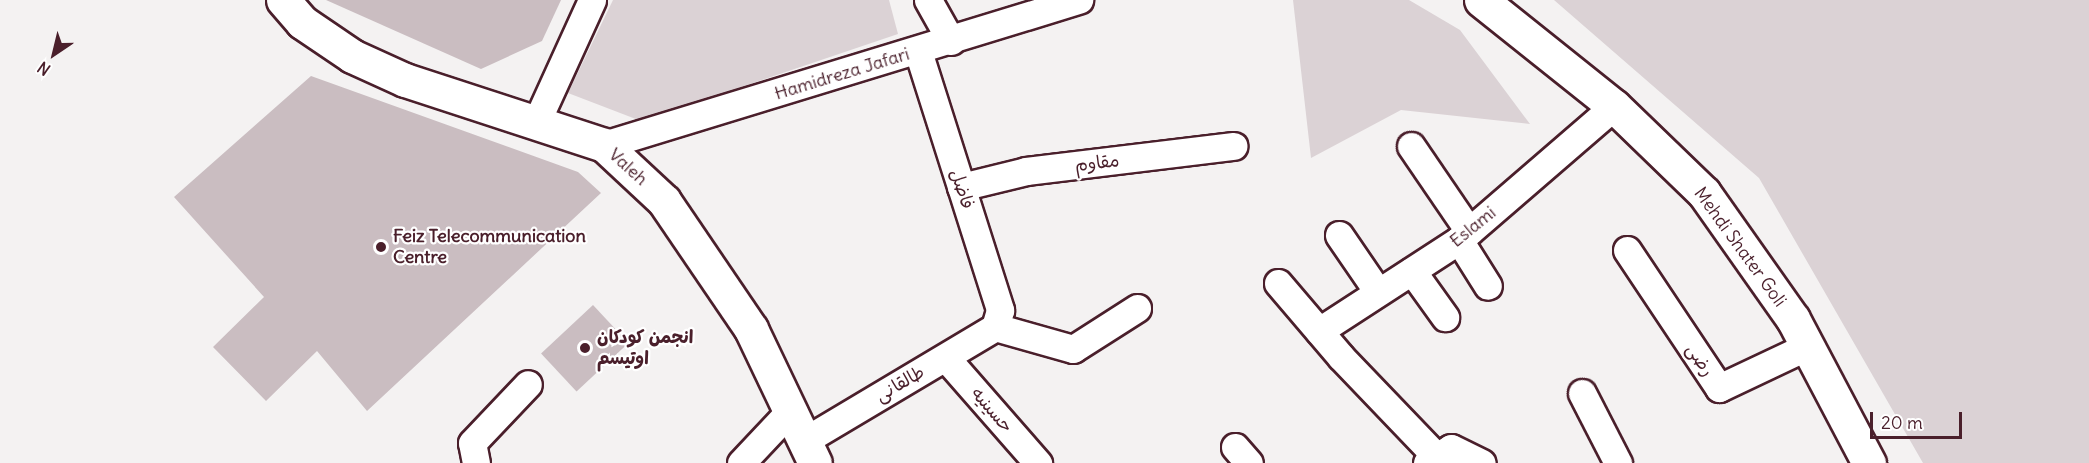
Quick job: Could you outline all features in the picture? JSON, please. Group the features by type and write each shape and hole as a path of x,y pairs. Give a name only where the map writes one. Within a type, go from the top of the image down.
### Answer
{"street":[{"name":"Valeh","path":"283,0 302,22 352,56 405,80 604,145 664,201 751,329 810,452"},
{"path":"536,123 592,0"},
{"path":"928,0 951,41"},
{"name":"Hamidreza Jafari","path":"604,145 951,41 1079,0"},
{"name":"Mehdi Shater Goli","path":"1481,2 1614,106 1704,193 1808,346 1869,463"},
{"name":"فاضل","path":"918,51 1000,310 995,327"},
{"name":"Eslami","path":"1319,331 1464,236 1614,106"},
{"name":"مقاوم","path":"961,187 1026,171 1234,146"},
{"path":"1411,146 1464,236 1488,286"},
{"path":"1340,235 1378,292"},
{"name":"رضی","path":"1628,250 1719,388 1808,346"},
{"path":"1412,271 1444,317"},
{"path":"1278,283 1432,460 1451,448 1482,463"},
{"path":"995,327 1073,350 1137,308"},
{"name":"طالقانی","path":"810,452 995,327"},
{"name":"حسینیه","path":"946,358 1038,463"},
{"path":"476,463 472,443 528,384"},
{"path":"1582,393 1618,463"},
{"path":"741,463 790,411"}],"shaded area":[{"path":"613,0 889,0 898,34 641,121 568,93"},
{"path":"1293,0 1409,0 1460,30 1530,124 1401,110 1311,158"},
{"path":"1554,0 2089,0 2089,463 1923,463 1759,178"}],"building":[{"path":"326,0 561,0 542,41 481,69"},
{"name":"Feiz Telecommunication Centre","path":"311,76 578,172 601,193 367,411 317,351 266,401 213,347 264,297 174,197"},
{"name":"انجمن کودکان اوتیسم","path":"593,305 628,343 577,391 541,353"}],"place":[{"name":"Feiz Telecommunication Centre","path":"381,247"},
{"name":"انجمن کودکان اوتیسم","path":"585,348"}]}
